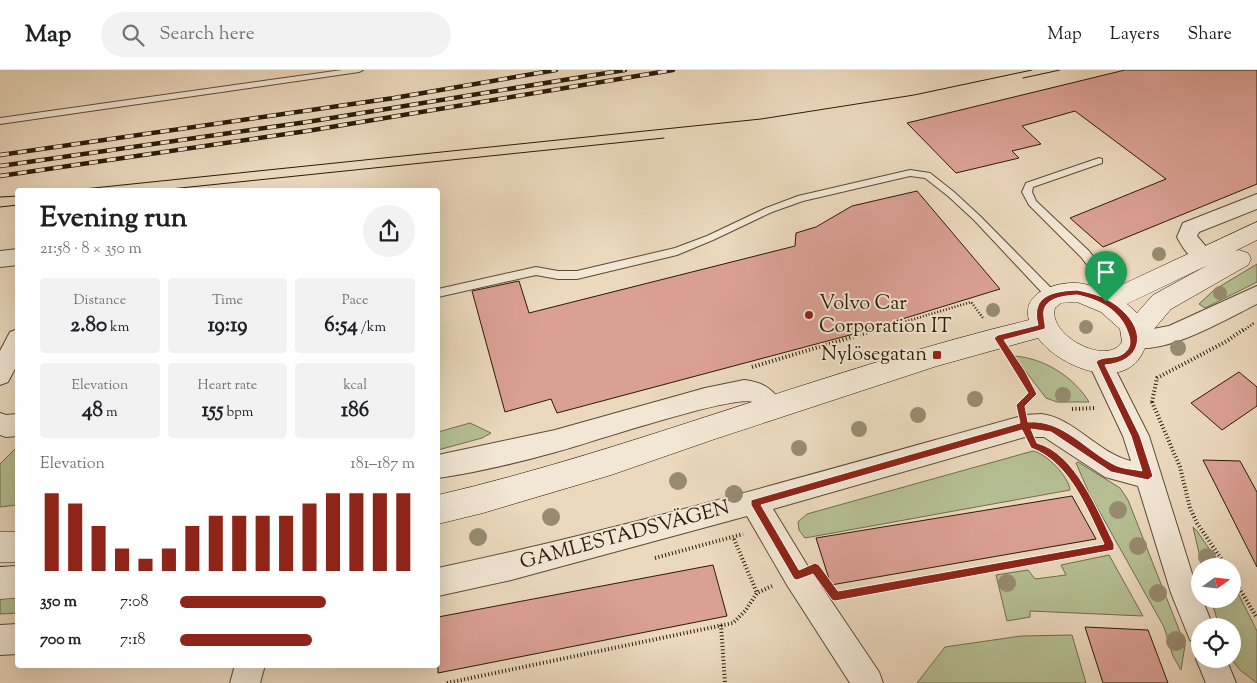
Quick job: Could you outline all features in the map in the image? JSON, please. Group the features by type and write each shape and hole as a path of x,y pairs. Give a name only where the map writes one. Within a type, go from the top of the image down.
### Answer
{"street":[{"path":"1204,256 1193,246 1187,237 1190,228 1257,201"},
{"path":"1112,299 1125,316 1134,337 1134,346 1127,356 1115,361 1100,362 1082,359 1065,351 1051,340 1042,327 1041,307 1052,296 1077,292 1112,299 1257,230"},
{"path":"1134,337 1162,302 1257,249"},
{"path":"0,259 15,257"},
{"path":"1134,337 1172,335 1257,294"},
{"path":"440,510 610,462 772,408 998,338 1042,327"},
{"path":"0,375 15,344"},
{"path":"1100,362 1136,436 1185,593 1195,618"},
{"path":"440,467 555,442 705,398 744,390 754,391 762,395 772,408"},
{"path":"0,424 15,425"},
{"name":"GAMLESTADSVÄGEN","path":"440,582 510,566 754,502 1025,426 1042,425 1053,429 1114,470 1148,476"},
{"path":"754,502 797,576 868,683"},
{"path":"0,583 15,582"},
{"path":"0,640 15,639"},
{"path":"245,683 249,668"},
{"path":"1215,668 1221,683"}],"lane":[{"path":"0,121 359,70"},
{"path":"1099,161 1029,185 1027,192 1032,203 1085,254 1112,299"},
{"path":"440,293 536,271 558,275 577,275 677,251 710,238 769,210 801,198 910,173 927,175 937,182 977,218 1052,296"}],"path":[{"path":"742,370 971,302 1022,373 1032,394 1020,405 1025,426"},
{"path":"1221,558 1197,523 1190,508 1180,467 1152,402 1157,378 1227,341 1257,321"},
{"path":"1064,408 1121,406 1152,402"},
{"path":"835,596 1111,547 1090,504 1066,466"},
{"path":"734,538 757,593"},
{"path":"447,683 466,681 733,622 745,611 757,593 797,576"},
{"path":"1241,591 1257,618"},
{"path":"721,625 725,683"}],"green space":[{"path":"1257,264 1257,282 1205,308 1199,304 1214,290"},
{"path":"1014,356 1036,361 1057,370 1083,393 1089,402 1057,402 1046,398"},
{"path":"470,423 491,433 482,438 440,449 440,431"},
{"path":"15,449 15,505 0,507 0,464"},
{"path":"1033,451 1044,456 1056,466 1066,479 1070,490 805,538 799,530 798,522 807,514"},
{"path":"1078,462 1120,488 1128,500 1185,645 1181,670 1173,656 1164,627 1089,493 1076,463"},
{"path":"1193,527 1216,558 1200,558"},
{"path":"1109,555 1143,616 1030,611 1030,617 1007,621 996,575 1028,570 1035,579 1066,575 1061,565"},
{"path":"15,595 15,613 0,614 0,596"},
{"path":"1241,599 1257,631 1257,683 1238,668 1241,668 1241,618 1217,618 1214,608 1241,608"},
{"path":"1072,635 1086,683 917,683 945,647 1021,636"}],"building":[{"path":"1125,70 1257,70 1257,184 1103,247 1070,218 1166,179 1075,111 1022,126 1041,144 1012,151 1019,158 956,173 907,123"},
{"path":"917,191 1000,289 850,335 557,413 551,399 505,412 472,291 519,281 529,313 795,246 796,233 816,227 852,206"},
{"path":"1239,372 1257,387 1257,406 1222,430 1191,403"},
{"path":"1203,460 1240,461 1257,492 1257,567"},
{"path":"1072,496 1096,539 831,585 816,538"},
{"path":"713,565 727,616 438,673 438,668 440,668 440,617"},
{"path":"1085,627 1148,630 1168,683 1103,683"}],"tram line":[{"path":"93,188 761,119 914,95 1032,70"},
{"path":"1023,78 1060,70"},
{"path":"180,188 664,138"},
{"path":"0,197 15,196"},
{"path":"0,207 15,205"}],"railway":[{"path":"0,155 394,98 556,70"},
{"path":"0,166 307,122 625,70"},
{"path":"0,176 307,131 673,70"}],"place":[{"name":"Volvo Car Corporation IT","path":"809,315"},
{"name":"Nylösegatan","path":"937,355"}],"route":[{"path":"1106,302 1077,292 1057,294 1047,299 1041,307 1040,322 1042,327 998,338 1022,373 1032,394 1020,405 1025,426 1029,437 1034,446 1044,448 1066,466 1090,504 1111,547 835,596 815,568 797,576 754,502 1016,428 1025,426 1036,425 1053,429 1114,470 1148,476 1136,436 1100,362 1122,359 1127,356 1134,346 1134,334 1129,322 1125,316 1106,302"}]}
